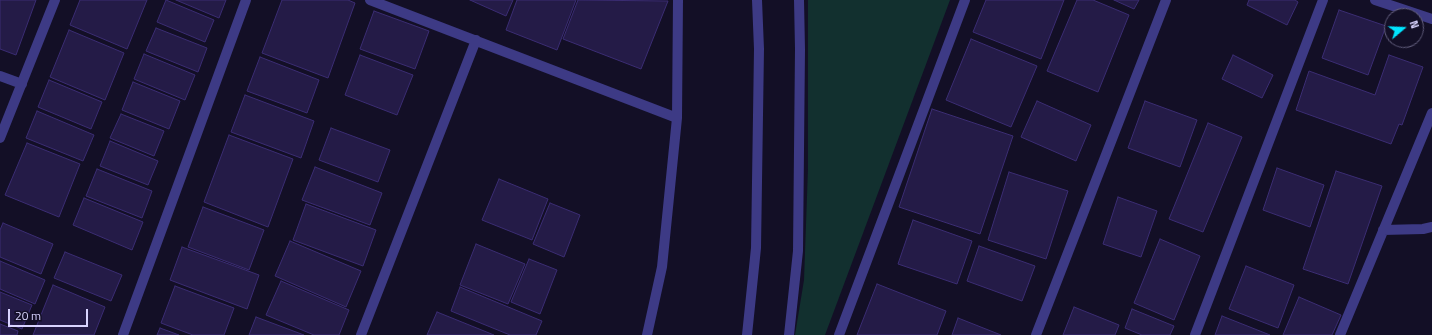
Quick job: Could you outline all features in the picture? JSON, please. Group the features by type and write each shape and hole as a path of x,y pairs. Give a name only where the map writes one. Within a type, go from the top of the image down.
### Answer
{"street":[{"path":"0,138 55,0"},
{"path":"124,335 246,0"},
{"path":"370,0 677,118"},
{"path":"647,335 662,267 677,118 678,0"},
{"path":"747,335 756,248 759,49 758,0"},
{"path":"789,335 798,251 799,0"},
{"path":"839,335 965,0"},
{"path":"1036,335 1166,0"},
{"path":"1195,335 1322,0"},
{"path":"1375,0 1432,19"},
{"path":"361,335 476,40"},
{"path":"0,76 22,84"},
{"path":"1340,335 1432,113"},
{"path":"1383,230 1423,229 1432,227"}],"green space":[{"path":"808,0 950,0 825,335 795,335 804,280 808,169"}],"building":[{"path":"0,0 36,0 16,55 0,49"},
{"path":"80,0 147,0 127,49 70,25"},
{"path":"166,0 214,20 205,42 157,22"},
{"path":"176,0 226,0 219,18"},
{"path":"282,0 348,0 355,3 328,78 262,53"},
{"path":"470,0 513,0 506,16"},
{"path":"517,0 576,0 557,50 506,30"},
{"path":"578,0 668,1 641,69 563,39"},
{"path":"986,0 1064,0 1041,59 973,32"},
{"path":"1077,0 1093,0 1129,15 1098,92 1047,71"},
{"path":"1114,0 1139,0 1134,9"},
{"path":"1249,0 1295,0 1298,2 1287,25 1247,5"},
{"path":"1339,10 1384,25 1384,31 1368,75 1322,58"},
{"path":"374,11 429,31 415,69 360,49"},
{"path":"156,28 207,48 198,72 146,51"},
{"path":"69,30 124,53 105,100 50,77"},
{"path":"971,39 1037,66 1011,127 946,100"},
{"path":"144,54 195,75 185,100 134,79"},
{"path":"360,55 413,75 397,115 345,95"},
{"path":"1233,55 1273,75 1262,98 1222,79"},
{"path":"1389,55 1423,67 1402,125 1399,124 1391,144 1296,110 1309,71 1375,95"},
{"path":"260,57 319,80 307,113 247,91"},
{"path":"49,80 102,102 91,129 38,107"},
{"path":"133,82 180,101 169,129 122,110"},
{"path":"245,95 314,121 301,158 231,132"},
{"path":"1037,101 1091,125 1076,161 1021,137"},
{"path":"1145,101 1197,120 1180,167 1128,148"},
{"path":"932,109 1013,136 980,234 899,207"},
{"path":"37,111 94,135 83,161 26,138"},
{"path":"121,114 164,131 154,156 110,138"},
{"path":"1208,123 1242,137 1203,232 1169,219"},
{"path":"331,128 390,150 378,182 319,160"},
{"path":"229,135 293,159 268,227 204,202"},
{"path":"110,141 158,161 148,185 100,166"},
{"path":"27,143 80,164 59,217 5,195"},
{"path":"315,167 382,193 370,225 302,200"},
{"path":"1277,168 1324,185 1310,227 1263,210"},
{"path":"97,169 152,191 142,218 86,196"},
{"path":"1336,171 1382,186 1348,284 1303,269"},
{"path":"1009,172 1068,191 1046,259 988,240"},
{"path":"499,179 548,199 532,240 482,220"},
{"path":"1118,197 1157,211 1141,257 1103,244"},
{"path":"84,198 143,222 132,250 73,225"},
{"path":"550,203 580,215 564,257 533,244"},
{"path":"306,204 376,230 363,266 293,240"},
{"path":"203,207 264,230 249,270 188,247"},
{"path":"913,220 972,241 957,284 898,264"},
{"path":"3,223 53,244 41,274 0,257 0,230"},
{"path":"1160,239 1200,256 1174,320 1134,303"},
{"path":"290,241 361,271 346,307 275,276"},
{"path":"476,244 525,264 508,304 460,285"},
{"path":"979,246 1035,266 1022,301 967,281"},
{"path":"182,247 259,275 247,309 170,280"},
{"path":"65,252 122,275 111,301 54,278"},
{"path":"529,259 557,270 540,314 511,302"},
{"path":"0,261 45,280 35,304 0,289"},
{"path":"1246,266 1294,285 1278,328 1229,309"},
{"path":"281,281 349,310 339,335 314,335 266,315"},
{"path":"877,284 946,311 937,335 857,335"},
{"path":"53,285 105,307 94,335 33,335"},
{"path":"175,286 234,308 224,335 193,335 161,323"},
{"path":"460,287 542,321 536,335 510,335 451,311"},
{"path":"0,292 32,305 22,329 0,320"},
{"path":"1299,297 1341,315 1332,335 1283,335"},
{"path":"1074,307 1119,325 1115,335 1063,335"},
{"path":"1132,309 1174,326 1170,335 1142,335 1125,328"},
{"path":"437,312 494,335 427,335"},
{"path":"1222,316 1270,335 1215,335"},
{"path":"256,317 304,335 249,335"},
{"path":"958,318 1001,335 952,335"},
{"path":"0,324 18,331 17,335 0,335"},
{"path":"160,328 179,335 157,335"}]}
